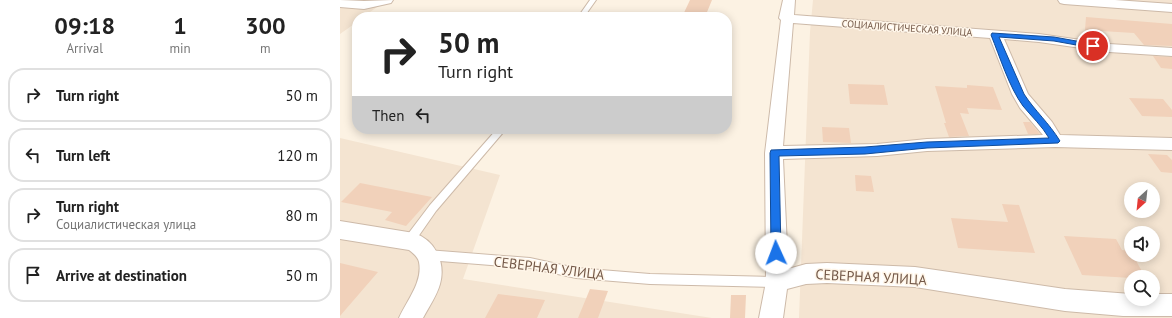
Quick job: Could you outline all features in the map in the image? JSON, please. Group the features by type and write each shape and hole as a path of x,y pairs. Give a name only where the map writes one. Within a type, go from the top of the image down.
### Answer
{"street":[{"path":"340,3 356,5 372,4 387,0"},
{"path":"771,318 777,282 774,153 786,18 789,0"},
{"path":"1064,0 1172,8"},
{"name":"СОЦИАЛИСТИЧЕСКАЯ УЛИЦА","path":"786,18 1054,39 1109,48 1172,52"},
{"path":"995,35 1020,94 1026,104 1046,126 1055,141"},
{"path":"774,153 877,150 927,145 1055,141 1172,144"},
{"name":"СЕВЕРНАЯ УЛИЦА","path":"340,230 417,246"},
{"path":"411,318 429,283 430,260 417,246"},
{"name":"СЕВЕРНАЯ УЛИЦА","path":"777,282 806,274 827,273 915,277 1065,300 1123,305 1172,305"}],"lane":[{"path":"585,12 593,0"},
{"path":"417,246 433,208 498,134"},
{"name":"СЕВЕРНАЯ УЛИЦА","path":"417,246 530,263 576,273 650,279 777,282"}],"shaded area":[{"path":"340,0 387,0 370,12 352,12 352,26 340,34"},
{"path":"813,0 1172,0 1172,318 799,318 810,32"},
{"path":"340,138 500,175 463,279 712,318 340,318"}],"building":[{"path":"690,0 712,0 707,12 684,12"},
{"path":"1086,17 1172,24 1172,46 1144,45 1134,33 1085,30"},
{"path":"1153,56 1172,57 1172,69 1161,68"},
{"path":"848,84 884,85 888,105 850,104"},
{"path":"967,85 993,87 1002,110 967,108 969,114 960,113 969,136 949,137 935,86 967,88"},
{"path":"1129,98 1163,99 1172,110 1172,117 1142,116"},
{"path":"1023,122 1030,122 1040,134 1028,134"},
{"path":"822,127 849,128 851,143 823,142"},
{"path":"1148,154 1167,155 1172,160 1172,173 1161,172"},
{"path":"855,175 871,176 874,192 856,191"},
{"path":"360,183 432,197 406,226 385,220 392,212 341,202"},
{"path":"1002,204 1019,205 1035,253 958,248 951,218 1008,222"},
{"path":"1064,236 1116,239 1122,250 1124,250 1124,262 1137,262 1141,270 1124,270 1124,278 1082,275"},
{"path":"340,263 378,272 340,316"},
{"path":"590,289 608,291 598,318 578,318"},
{"path":"498,294 545,300 537,318 485,318"},
{"path":"731,295 746,295 745,318 730,318"}],"route":[{"path":"776,253 774,153 877,150 927,145 1055,141 1046,126 1026,104 1020,94 995,35 1054,39 1093,46"}]}
